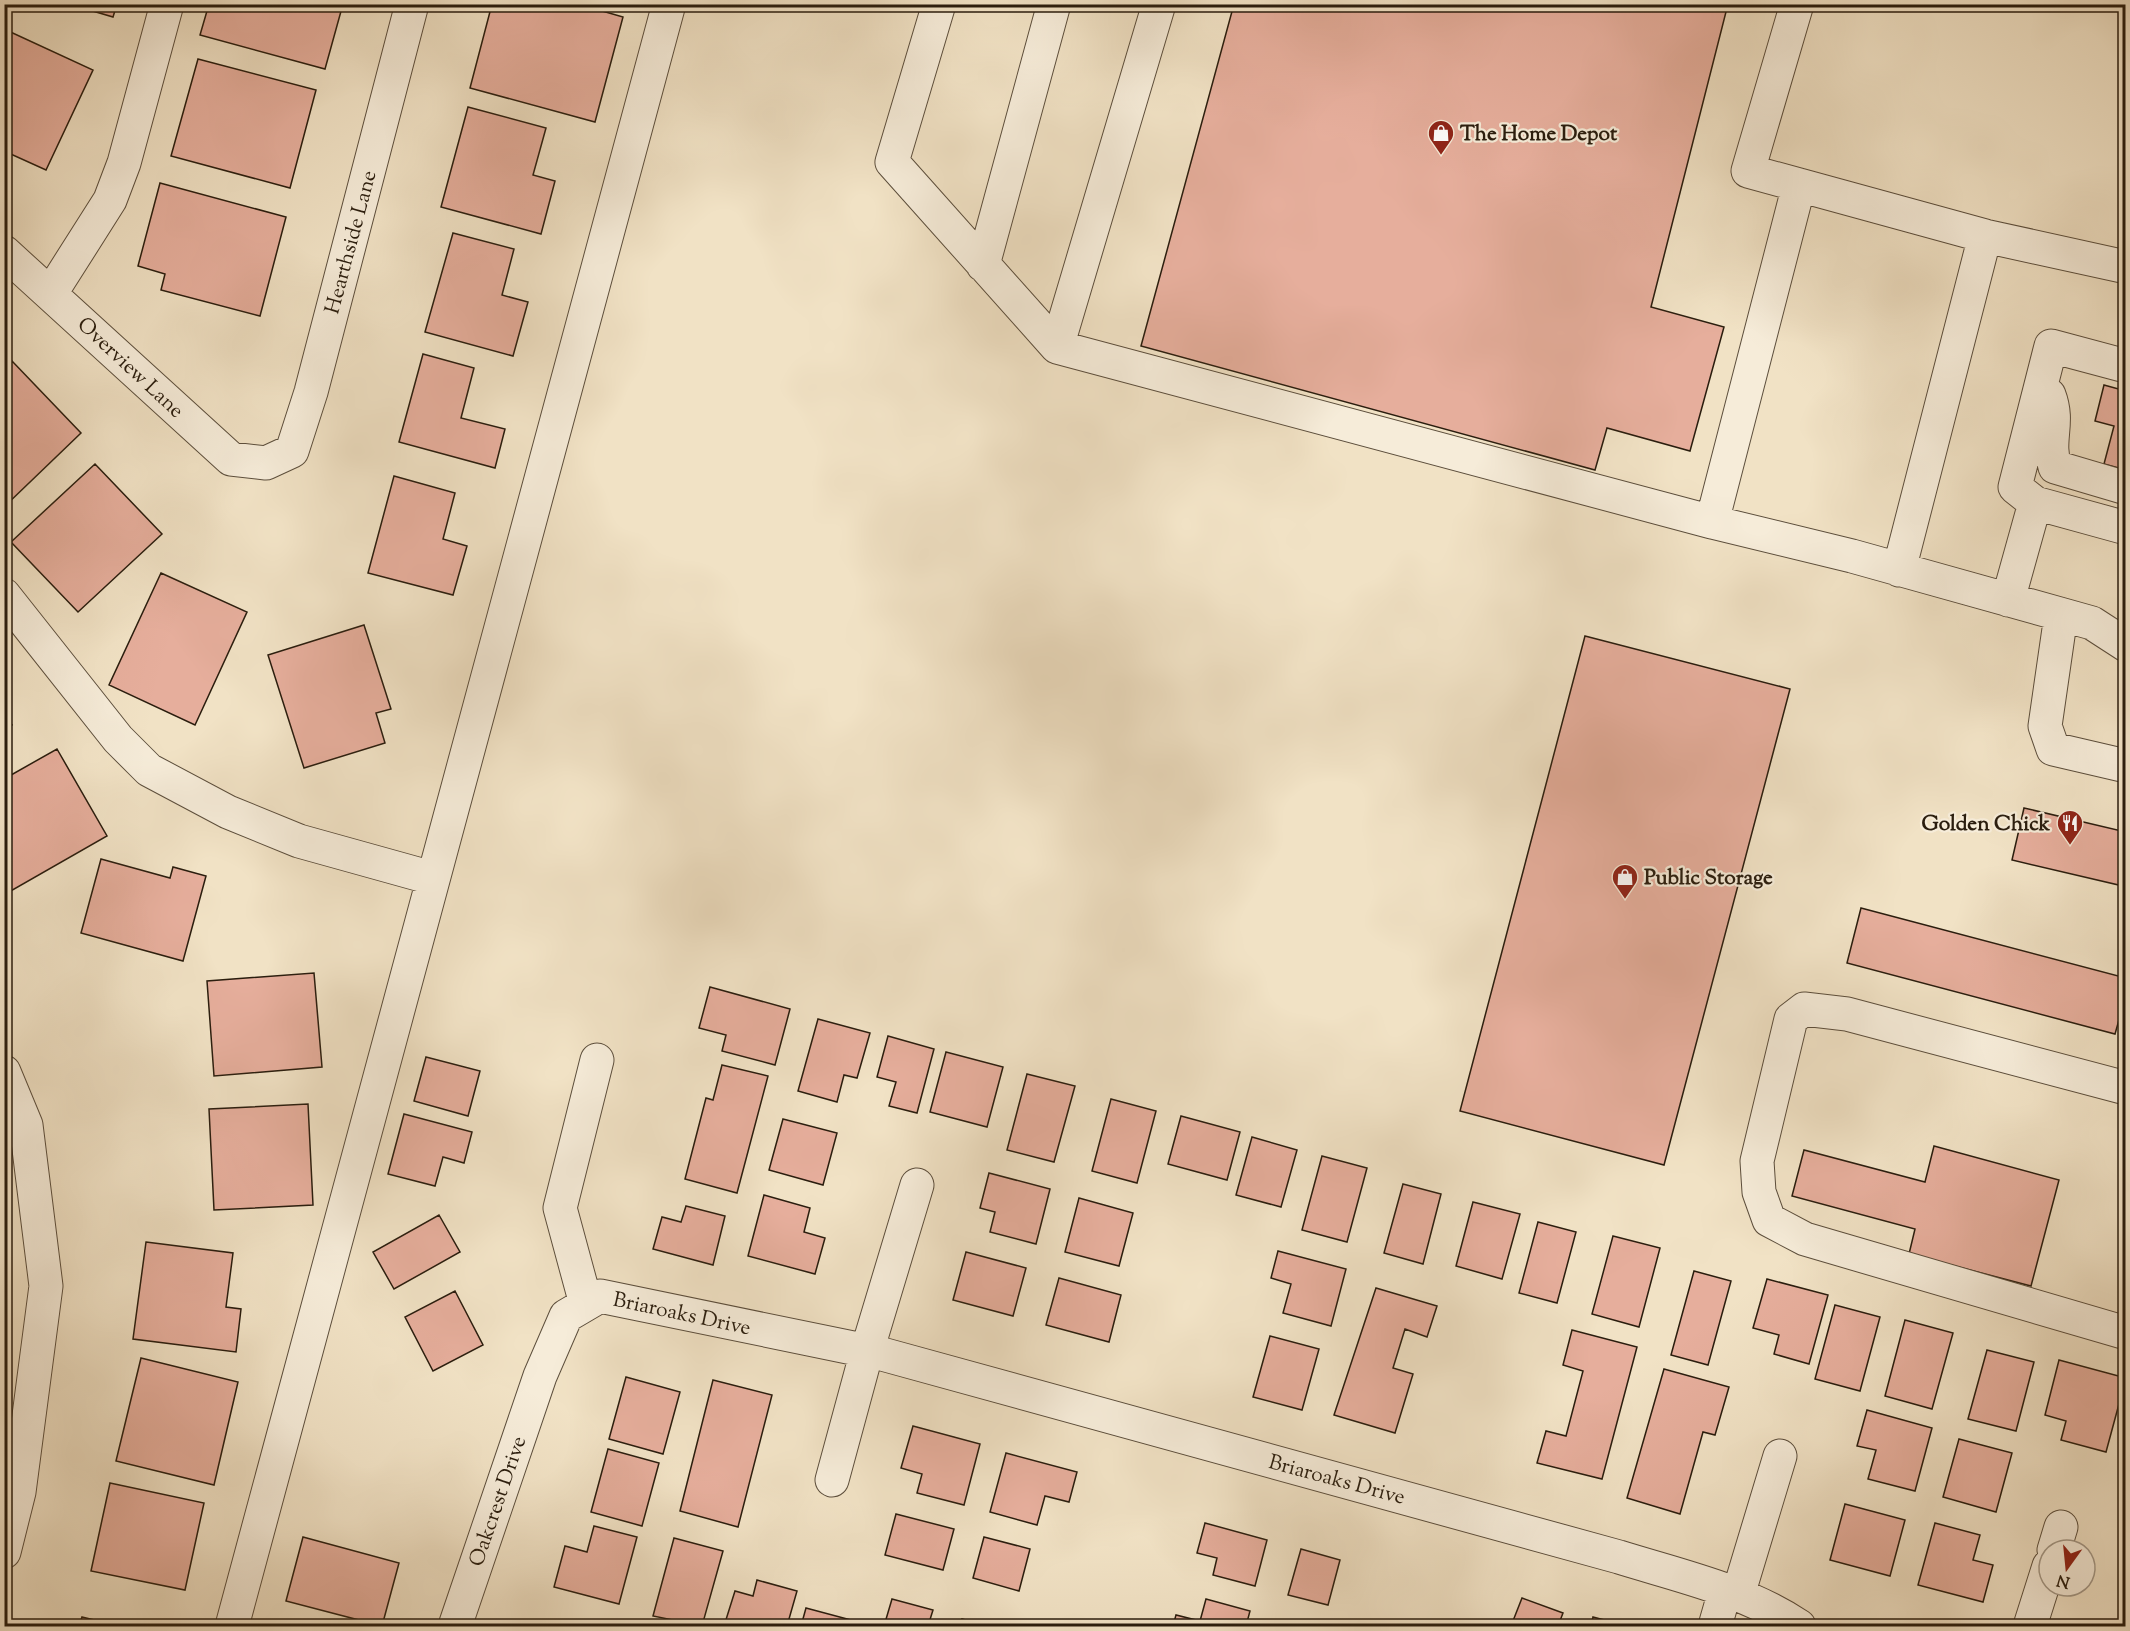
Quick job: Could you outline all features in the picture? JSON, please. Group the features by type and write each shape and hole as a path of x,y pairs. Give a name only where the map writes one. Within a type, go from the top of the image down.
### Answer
{"street":[{"path":"51,293 110,200 124,163 167,4"},
{"name":"Hearthside Lane","path":"266,463 292,452 412,4"},
{"path":"232,1626 669,4"},
{"path":"939,4 892,162 1057,347 2092,623 2126,621"},
{"path":"983,265 1054,4"},
{"path":"1057,347 1159,4"},
{"path":"1797,4 1748,171 1985,236 2126,267"},
{"path":"1712,522 1798,185"},
{"path":"1899,570 1985,236"},
{"name":"Overview Lane","path":"4,252 231,459 266,463"},
{"path":"2126,366 2051,346 2016,487 2035,503 2126,528"},
{"path":"2043,379 2055,412 2050,451 2055,467 2126,488"},
{"path":"2008,600 2035,503"},
{"path":"4,595 118,739 149,770 228,812 299,841 432,878"},
{"path":"2061,615 2045,726 2053,749 2126,766"},
{"path":"2092,623 2126,645"},
{"path":"2126,1088 1847,1014 1804,1010 1791,1019 1756,1161 1759,1192 1769,1220 1805,1239 2126,1333"},
{"path":"586,1304 560,1208 597,1060"},
{"path":"4,1072 26,1125 46,1286 19,1492 4,1552"},
{"path":"832,1480 867,1351 917,1185"},
{"name":"Briaroaks Drive","path":"540,1376 566,1316 600,1296 867,1351 1596,1551 1732,1593 1772,1608 1799,1626"},
{"name":"Oakcrest Drive","path":"455,1626 540,1376"},
{"path":"1715,1626 1732,1593 1780,1456"},
{"path":"2030,1626 2039,1598"}],"building":[{"path":"69,4 117,4 113,17"},
{"path":"209,4 343,4 325,69 200,35"},
{"path":"492,4 578,4 623,17 595,122 470,88"},
{"name":"The Home Depot","path":"1234,4 1728,4 1651,307 1724,327 1690,451 1607,428 1595,470 1141,346"},
{"path":"4,29 93,70 46,170 4,151"},
{"path":"198,59 316,90 290,188 171,156"},
{"path":"468,107 546,128 533,175 555,181 541,234 441,207"},
{"path":"160,183 286,217 260,316 161,290 165,274 138,266"},
{"path":"453,233 514,249 502,295 528,302 513,356 425,332"},
{"path":"423,354 474,368 461,418 505,429 495,468 399,442"},
{"path":"12,361 81,433 4,507 4,369"},
{"path":"2104,385 2126,391 2126,470 2104,464 2114,426 2095,421"},
{"path":"95,464 162,534 78,612 11,542"},
{"path":"394,476 455,493 443,539 467,546 453,595 368,573"},
{"path":"161,573 247,612 195,725 109,685"},
{"path":"364,625 391,709 376,713 385,743 304,768 268,655"},
{"name":"Public Storage","path":"1585,636 1790,689 1664,1165 1460,1111"},
{"path":"4,716 12,725 4,731"},
{"path":"57,749 107,836 9,892 4,884 4,779"},
{"name":"Golden Chick","path":"2024,808 2126,832 2126,874 2123,886 2012,860"},
{"path":"101,859 170,878 173,867 206,876 183,961 81,933"},
{"path":"1861,908 2126,978 2126,995 2115,1034 1847,963"},
{"path":"314,973 322,1067 214,1076 207,981"},
{"path":"710,987 790,1009 775,1065 722,1051 726,1035 699,1028"},
{"path":"818,1019 870,1033 857,1078 844,1075 837,1102 798,1091"},
{"path":"888,1036 934,1049 917,1113 889,1106 896,1082 877,1077"},
{"path":"946,1052 1003,1067 987,1127 930,1112"},
{"path":"426,1057 480,1071 468,1116 414,1101"},
{"path":"722,1065 768,1076 737,1193 685,1179 706,1098 713,1100"},
{"path":"1027,1074 1075,1086 1054,1162 1007,1150"},
{"path":"1111,1099 1156,1111 1137,1183 1092,1171"},
{"path":"308,1104 313,1205 214,1210 209,1109"},
{"path":"404,1114 472,1132 464,1163 443,1157 435,1186 388,1174"},
{"path":"1181,1116 1240,1132 1227,1180 1168,1164"},
{"path":"783,1119 837,1133 823,1185 769,1170"},
{"path":"1252,1137 1297,1150 1281,1207 1236,1195"},
{"path":"1934,1146 2059,1180 2031,1286 1909,1254 1915,1229 1792,1196 1804,1150 1925,1182"},
{"path":"1322,1156 1367,1168 1347,1242 1302,1230"},
{"path":"989,1173 1050,1189 1036,1244 990,1232 995,1212 980,1208"},
{"path":"1403,1184 1441,1194 1423,1264 1384,1253"},
{"path":"764,1195 810,1208 804,1232 825,1238 815,1274 748,1256"},
{"path":"1079,1198 1133,1213 1119,1266 1065,1252"},
{"path":"1473,1202 1520,1214 1502,1279 1456,1266"},
{"path":"686,1206 725,1216 713,1265 653,1249 662,1217 681,1222"},
{"path":"439,1215 460,1252 394,1289 373,1252"},
{"path":"1538,1222 1576,1232 1557,1303 1519,1293"},
{"path":"1613,1236 1660,1248 1639,1327 1592,1314"},
{"path":"146,1242 233,1253 226,1307 241,1309 236,1352 133,1339"},
{"path":"1278,1251 1346,1269 1331,1326 1283,1313 1291,1284 1271,1278"},
{"path":"966,1252 1026,1268 1013,1316 953,1300"},
{"path":"1694,1271 1731,1281 1708,1365 1671,1355"},
{"path":"1059,1278 1121,1295 1109,1342 1046,1325"},
{"path":"1767,1279 1828,1295 1809,1364 1774,1354 1779,1335 1753,1328"},
{"path":"1376,1288 1437,1306 1427,1337 1405,1329 1393,1368 1413,1374 1395,1433 1334,1415"},
{"path":"455,1291 483,1345 433,1371 405,1317"},
{"path":"1835,1305 1880,1317 1860,1391 1815,1379"},
{"path":"1905,1320 1953,1333 1932,1409 1885,1396"},
{"path":"1572,1330 1637,1347 1602,1479 1537,1463 1546,1431 1566,1436 1583,1371 1563,1365"},
{"path":"1270,1336 1319,1349 1302,1410 1253,1397"},
{"path":"1987,1350 2034,1362 2016,1431 1968,1419"},
{"path":"141,1358 238,1382 214,1485 116,1461"},
{"path":"2059,1360 2126,1378 2106,1452 2061,1440 2066,1421 2045,1415"},
{"path":"1664,1369 1729,1387 1715,1435 1703,1432 1680,1514 1627,1498"},
{"path":"626,1377 680,1392 663,1454 609,1439"},
{"path":"713,1380 772,1395 738,1527 680,1511"},
{"path":"1867,1410 1932,1428 1915,1491 1868,1479 1876,1450 1857,1446"},
{"path":"913,1426 980,1444 964,1505 917,1493 922,1474 901,1468"},
{"path":"1959,1439 2012,1453 1996,1512 1943,1497"},
{"path":"608,1449 659,1463 642,1526 591,1512"},
{"path":"1006,1453 1077,1472 1069,1502 1045,1496 1037,1525 990,1512"},
{"path":"110,1483 204,1503 185,1590 91,1571"},
{"path":"1845,1504 1905,1520 1890,1576 1830,1560"},
{"path":"896,1514 954,1529 943,1570 885,1555"},
{"path":"1205,1523 1267,1540 1255,1586 1213,1575 1217,1558 1197,1553"},
{"path":"1935,1523 1980,1535 1973,1560 1993,1565 1983,1602 1918,1585"},
{"path":"594,1526 637,1537 619,1604 554,1587 565,1546 587,1552"},
{"path":"303,1537 399,1563 382,1626 286,1601"},
{"path":"984,1537 1030,1549 1019,1591 973,1578"},
{"path":"674,1538 723,1551 702,1626 653,1616"},
{"path":"1301,1549 1340,1560 1328,1605 1288,1595"},
{"path":"757,1580 797,1591 787,1626 724,1626 735,1591 753,1596"},
{"path":"1522,1598 1563,1613 1558,1626 1511,1626"},
{"path":"892,1599 933,1610 928,1626 884,1626"},
{"path":"1206,1599 1250,1611 1246,1626 1173,1626 1176,1615 1200,1621"},
{"path":"806,1608 851,1620 849,1626 801,1626"},
{"path":"82,1617 119,1626 79,1626"},
{"path":"1593,1617 1627,1626 1591,1626"},
{"path":"962,1619 989,1626 960,1626"},
{"path":"279,1620 304,1626 277,1626"},
{"path":"1278,1622 1294,1626 1277,1626"}],"place":[{"name":"The Home Depot","path":"1441,156"},
{"name":"Golden Chick","path":"2070,846"},
{"name":"Public Storage","path":"1625,900"}]}
